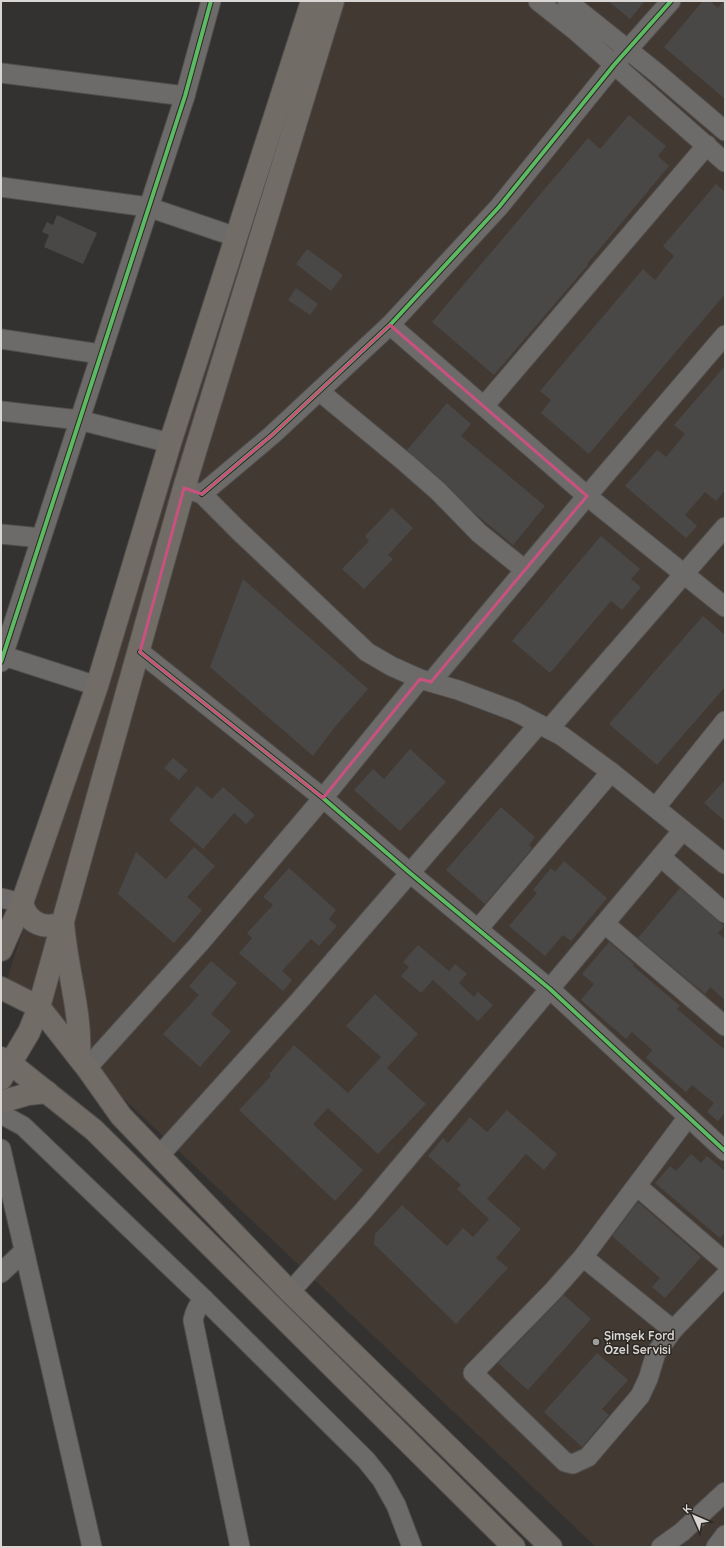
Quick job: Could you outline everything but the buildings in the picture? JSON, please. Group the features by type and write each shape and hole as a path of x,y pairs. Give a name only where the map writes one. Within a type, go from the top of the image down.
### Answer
{"main road":[{"path":"1,950 22,903 97,686 170,443 312,1"},
{"path":"333,1 193,491 140,652 39,1007 29,1032 4,1066 47,1092 94,1130 514,1547"},
{"path":"22,903 26,915 36,923 53,926 64,922"},
{"path":"1,927 22,903"},
{"path":"64,922 66,952 83,1063"},
{"path":"1,988 39,1007 83,1063 121,1116 290,1292 551,1547"},
{"path":"1,1102 28,1094 47,1092"}],"street":[{"path":"97,686 2,658 185,96 211,1"},
{"path":"538,1 576,31 725,162"},
{"path":"567,1 725,130"},
{"path":"671,1 614,65 499,207 390,325 272,435 193,491 244,536 367,652 391,666 425,680 458,690 514,711 562,736 656,807 725,864"},
{"path":"1,73 185,96"},
{"path":"484,406 707,145"},
{"path":"1,186 148,207 236,237"},
{"path":"390,325 587,496 725,607"},
{"path":"83,1063 199,944 425,680 525,570 725,335"},
{"path":"1,339 100,354"},
{"path":"319,391 438,490 480,533 525,570"},
{"path":"1,411 79,420 170,443"},
{"path":"159,1156 300,1001 410,873 684,575 725,527"},
{"path":"1,534 41,538"},
{"path":"140,652 323,798 410,873 550,989 725,1151"},
{"path":"656,807 725,721"},
{"path":"478,929 611,772"},
{"path":"290,1292 364,1210 442,1115 683,830"},
{"path":"661,857 725,913"},
{"path":"1,898 22,903"},
{"path":"605,924 725,1026"},
{"path":"1,1114 23,1126 204,1299 366,1460 382,1480 396,1504 412,1547"},
{"path":"688,1117 583,1257 553,1291 473,1373 565,1462 573,1464 588,1457 640,1396 648,1379 656,1353 673,1330 725,1276"},
{"path":"1,1149 92,1547"},
{"path":"636,1186 725,1262"},
{"path":"1,1273 24,1251"},
{"path":"583,1257 673,1330"},
{"path":"204,1299 195,1311 194,1320 240,1547"},
{"path":"668,1544 717,1501 725,1492"},
{"path":"716,1547 725,1535"}],"highlighted area":[{"path":"390,325 587,496 431,682 420,679 323,798 140,652 184,488 202,494 272,435"}],"shaded area":[{"path":"321,1 725,1 725,1547 596,1547 5,986"}],"cycle path":[{"path":"1,662 185,96 211,1"},
{"path":"202,494 272,435 390,325 499,207 614,65 671,1"},
{"path":"140,652 323,798 410,873 550,989 725,1151"}],"place":[{"name":"Şimşek Ford Özel Servisi","path":"596,1342"}]}
